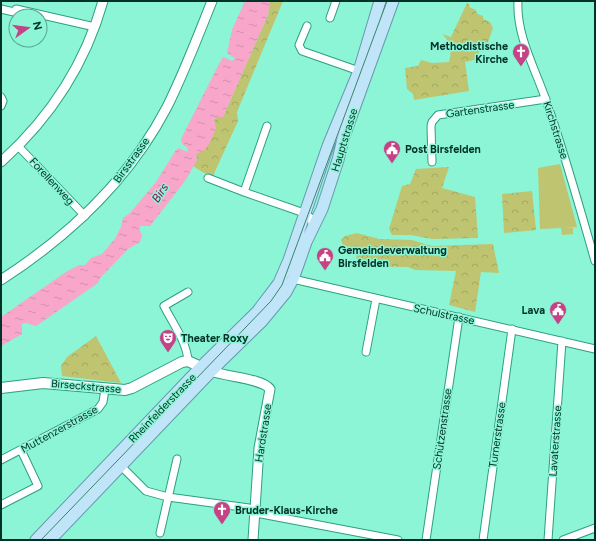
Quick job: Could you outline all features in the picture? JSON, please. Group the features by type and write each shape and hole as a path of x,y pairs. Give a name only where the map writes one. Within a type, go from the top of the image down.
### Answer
{"main road":[{"name":"Hauptstrasse","path":"288,276 326,198 363,72 380,1"},
{"name":"Hauptstrasse","path":"288,276 304,213 328,146 363,72 393,1"},
{"name":"Rheinfelderstrasse","path":"50,540 206,369 288,276"},
{"path":"188,361 206,369"},
{"name":"Birseckstrasse","path":"1,388 43,383 118,390 132,388 175,364 188,361"},
{"name":"Rheinfelderstrasse","path":"36,540 206,369"}],"street":[{"path":"1,162 46,116 61,94 82,58 95,27 103,1"},
{"name":"Birsstrasse","path":"1,280 35,258 85,216 119,179 146,141 166,107 212,1"},
{"path":"330,18 336,1"},
{"name":"Kirchstrasse","path":"518,1 520,24 525,44 546,99 565,156 595,261"},
{"path":"1,9 14,12 17,5 95,27"},
{"path":"307,26 299,45 302,51 363,72"},
{"path":"1,97 3,101 1,106"},
{"name":"Gartenstrasse","path":"432,162 431,126 434,118 438,115 546,99"},
{"path":"244,192 267,126"},
{"name":"Forellenweg","path":"18,146 85,216"},
{"path":"208,178 304,213 311,218 312,228"},
{"name":"Schulstrasse","path":"288,276 376,299 595,348"},
{"path":"188,292 164,306 184,345 188,361"},
{"path":"366,352 376,299"},
{"name":"Schützenstrasse","path":"426,540 459,318"},
{"name":"Turnerstrasse","path":"483,540 512,329"},
{"name":"Lavaterstrasse","path":"548,540 562,341"},
{"name":"Hardstrasse","path":"206,369 225,376 264,384 270,389 259,448 254,540"},
{"name":"Muttenzerstrasse","path":"1,460 98,408 103,402 105,389"},
{"path":"1,505 38,486 21,450"},
{"path":"160,533 177,459"},
{"path":"125,470 146,491 168,496 249,508 256,513 376,538 398,540"},
{"path":"563,540 595,528"}],"green space":[{"path":"270,1 283,1 237,112 238,121 212,178 193,166 197,160 196,154 217,116 223,117 268,15"},
{"path":"467,3 470,5 469,7 476,10 477,14 483,16 483,19 490,22 493,28 488,42 485,43 482,49 479,50 478,59 465,62 469,91 414,100 413,94 407,89 405,68 418,66 421,60 432,63 449,62 451,54 450,47 448,40 442,34 451,37"},
{"path":"560,164 577,227 563,228 573,228 573,234 562,235 561,228 540,229 538,168"},
{"path":"449,167 442,188 475,197 478,238 432,239 411,235 392,235 389,229 402,186 410,184 416,169"},
{"path":"532,191 536,230 504,233 502,194"},
{"path":"357,233 379,239 412,240 432,246 493,244 499,273 481,272 475,312 449,305 456,271 415,270 408,267 358,266 355,249 343,245 341,240 345,236"},
{"path":"96,336 121,383 62,376 61,366 67,357"}],"water":[{"name":"Birs","path":"245,1 270,1 268,15 223,117 217,117 214,120 216,128 211,140 207,148 196,154 197,160 185,181 150,226 141,226 139,228 142,236 140,242 128,249 100,278 98,283 36,326 26,323 22,324 22,334 1,346 1,317 66,272 79,265 85,265 91,258 102,254 114,240 121,227 123,218 130,213 156,182 176,150 179,148 187,152 188,148 182,144 181,139 219,64 223,57 232,61 235,58 227,53 232,30"}],"tram line":[{"path":"41,540 271,301 282,285 387,1"}],"place":[{"name":"Methodistische Kirche","path":"521,67"},
{"name":"Post Birsfelden","path":"392,164"},
{"name":"Gemeindeverwaltung Birsfelden","path":"325,271"},
{"name":"Lava","path":"558,325"},
{"name":"Theater Roxy","path":"168,353"},
{"name":"Bruder-Klaus-Kirche","path":"222,525"}]}
